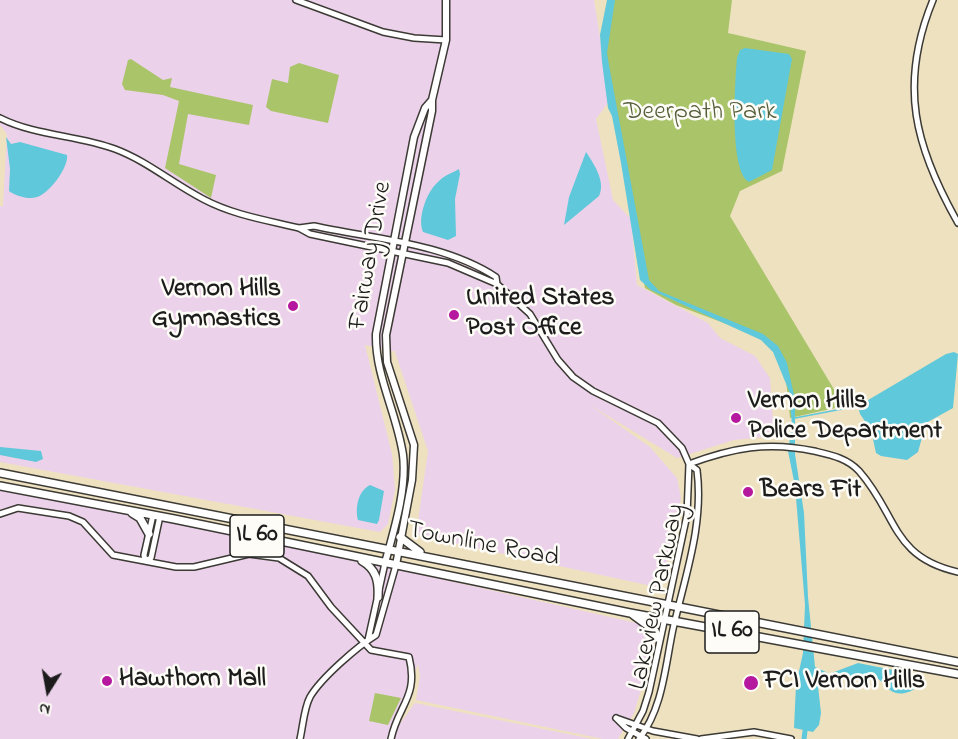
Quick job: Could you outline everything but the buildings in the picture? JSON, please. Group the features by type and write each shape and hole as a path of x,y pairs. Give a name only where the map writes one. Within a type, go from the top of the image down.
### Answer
{"main road":[{"name":"Fairway Drive","path":"396,565 412,480 414,445 387,362 386,335 446,40 446,0"},
{"name":"Fairway Drive","path":"385,563 404,465 397,426 376,353 379,309 414,137 425,108 432,100"},
{"name":"Townline Road","path":"0,473 824,636 958,669"},
{"name":"Townline Road","path":"0,486 157,515 630,613 820,648 958,669"},
{"path":"128,510 140,518 149,534"},
{"path":"400,537 413,549 433,558"},
{"path":"354,557 371,566 375,572 378,597"},
{"path":"630,613 655,631 658,638"}],"street":[{"path":"296,0 383,32 414,38 446,40"},
{"path":"933,0 921,32 916,57 916,116 932,175 958,224"},
{"name":"Lakeview Parkway","path":"0,118 30,130 81,139 113,148 145,162 193,194 219,207 246,216 299,228 310,234 454,265 497,284 530,314 569,373 593,391 658,423 682,448 689,464 687,515 658,638 654,672 637,723 628,739"},
{"name":"Lakeview Parkway","path":"299,228 314,226 458,257 496,277 497,284"},
{"path":"689,464 731,449 779,445 838,457 851,464 866,480 917,556 932,565 958,572"},
{"name":"Lakeview Parkway","path":"642,738 660,696 700,507 697,470 689,464"},
{"path":"0,514 18,508 69,516 83,522 113,555 187,568 249,554 279,558 308,576 331,607 366,641 371,650 409,657 412,681 410,693 390,739"},
{"path":"146,561 144,555 149,534 157,515"},
{"path":"146,561 151,558 157,515"},
{"path":"366,641 385,563"},
{"path":"300,739 310,697 366,641 376,635 396,565"},
{"path":"642,738 616,718 647,728 699,739 741,732 789,739"}],"shaded area":[{"path":"0,0 594,0 610,100 596,119 613,200 631,219 637,285 708,323 720,338 755,356 770,378 774,436 734,440 677,458 590,405 650,447 677,478 681,498 661,588 416,535 428,451 395,352 397,352 365,345 392,454 395,489 388,524 380,532 0,462 0,206 3,206 7,134 0,125"},
{"name":"Hawthorn Mall","path":"0,489 159,518 650,626 656,639 634,713 618,739 603,739 416,700 420,676 418,664 388,739 0,739"},
{"path":"415,703 593,739 394,739 397,728"}],"green space":[{"name":"Deerpath Park","path":"612,0 732,0 728,33 806,51 782,171 740,191 730,216 844,406 790,418 785,370 775,350 761,337 676,305 645,288 602,55"},
{"path":"131,59 163,80 172,78 170,87 253,105 249,125 188,114 179,164 216,175 211,198 165,168 179,101 163,95 125,90 122,84 128,60"},
{"path":"299,63 339,75 328,123 271,111 266,107 272,79 288,83 290,67"},
{"path":"375,693 401,698 388,725 369,721"}],"water":[{"path":"607,0 615,0 607,53 649,280 659,291 763,334 778,346 787,363 795,400 795,454 804,513 808,597 815,667 828,673 818,686 821,713 819,725 813,732 794,728 796,685 803,653 805,605 795,486 788,451 792,425 789,391 773,352 761,340 651,290 640,280 621,163 612,116 608,108 602,62 600,35"},
{"path":"745,48 789,54 792,59 772,170 749,182 743,175 738,162 735,124 737,58 740,50"},
{"path":"6,137 11,144 20,142 67,155 62,173 42,195 26,198 9,191 10,169"},
{"path":"586,152 598,173 601,191 599,196 564,225 569,197"},
{"path":"459,169 455,199 456,236 448,240 423,232 422,212 430,192 442,178"},
{"path":"954,352 958,354 953,408 926,423 918,452 907,460 881,456 876,453 871,430 860,414 858,406 946,354"},
{"path":"0,447 41,451 43,459 36,462 0,455"},
{"path":"370,485 384,491 377,524 358,520 358,500"},
{"path":"858,663 913,674 918,681 912,690 899,693 890,690 875,677 869,675 827,678 829,674"}],"waterway":[{"path":"795,418 858,406"},
{"path":"804,739 805,731"}],"place":[{"name":"Vernon Hills Gymnastics","path":"293,306"},
{"name":"United States Post Office","path":"454,315"},
{"name":"Vernon Hills Police Department","path":"736,418"},
{"name":"Bears Fit","path":"748,492"},
{"name":"Hawthorn Mall","path":"107,681"},
{"name":"FCI Vernon Hills","path":"751,683"}]}
